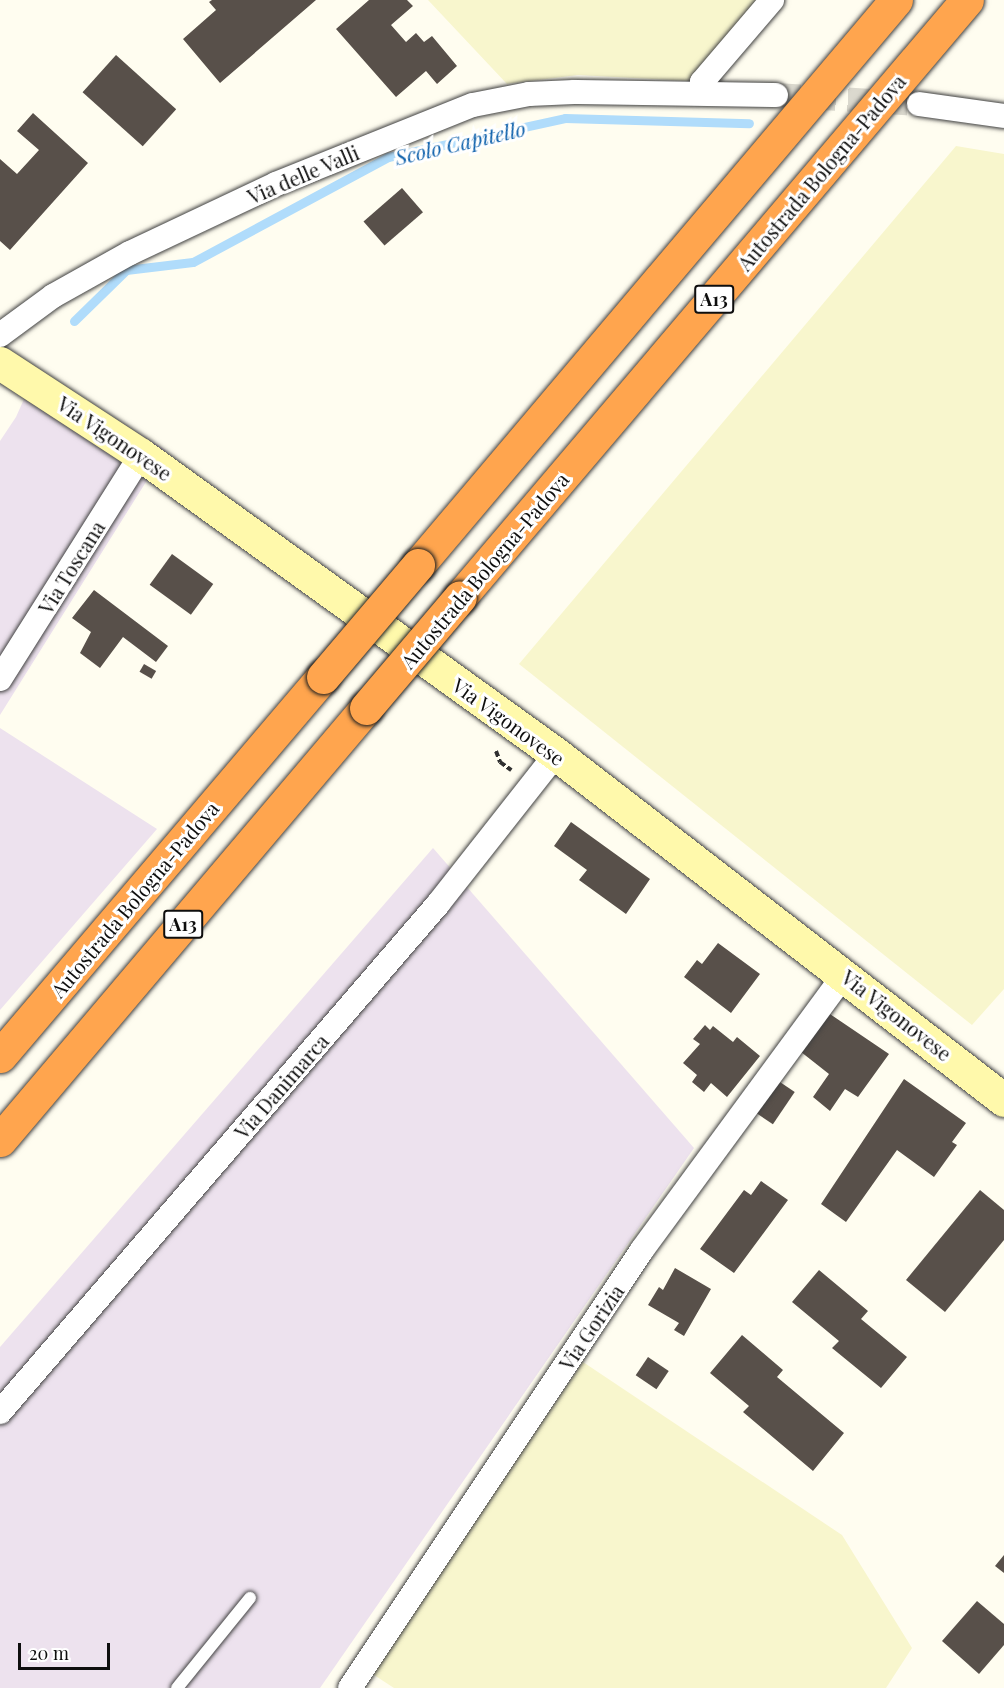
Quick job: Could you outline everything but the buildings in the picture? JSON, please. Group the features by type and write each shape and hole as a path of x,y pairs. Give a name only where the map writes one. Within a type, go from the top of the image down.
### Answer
{"highway":[{"name":"Autostrada Bologna-Padova","path":"0,1056 896,0"},
{"name":"Autostrada Bologna-Padova","path":"0,1140 967,0"}],"main road":[{"name":"Via Vigonovese","path":"0,363 141,455 556,754 845,974 1004,1100"}],"street":[{"path":"701,93 702,82 772,0"},
{"name":"Via delle Valli","path":"0,336 53,296 130,253 276,184 473,105 529,94 776,95"},
{"path":"918,104 1004,116"},
{"name":"Via Toscana","path":"0,679 141,455"},
{"name":"Via Danimarca","path":"0,1412 438,904 556,754"},
{"name":"Via Gorizia","path":"350,1688 642,1250 834,993 845,974"}],"lane":[{"path":"177,1688 250,1598"}],"shaded area":[{"path":"428,0 761,0 689,81 578,75 507,84"},
{"path":"956,146 1004,154 1004,989 972,1025 519,664"},
{"path":"37,370 166,450 0,715 0,441 16,417"},
{"path":"0,728 157,829 0,1010"},
{"path":"433,848 694,1148 320,1688 0,1688 0,1347"},
{"path":"583,1362 842,1535 912,1648 886,1688 394,1688 371,1673"}],"waterway":[{"name":"Scolo Capitello","path":"74,321 126,270 193,262 388,157 565,118 749,123"}],"tunnel":[{"path":"776,95 919,104"}]}
